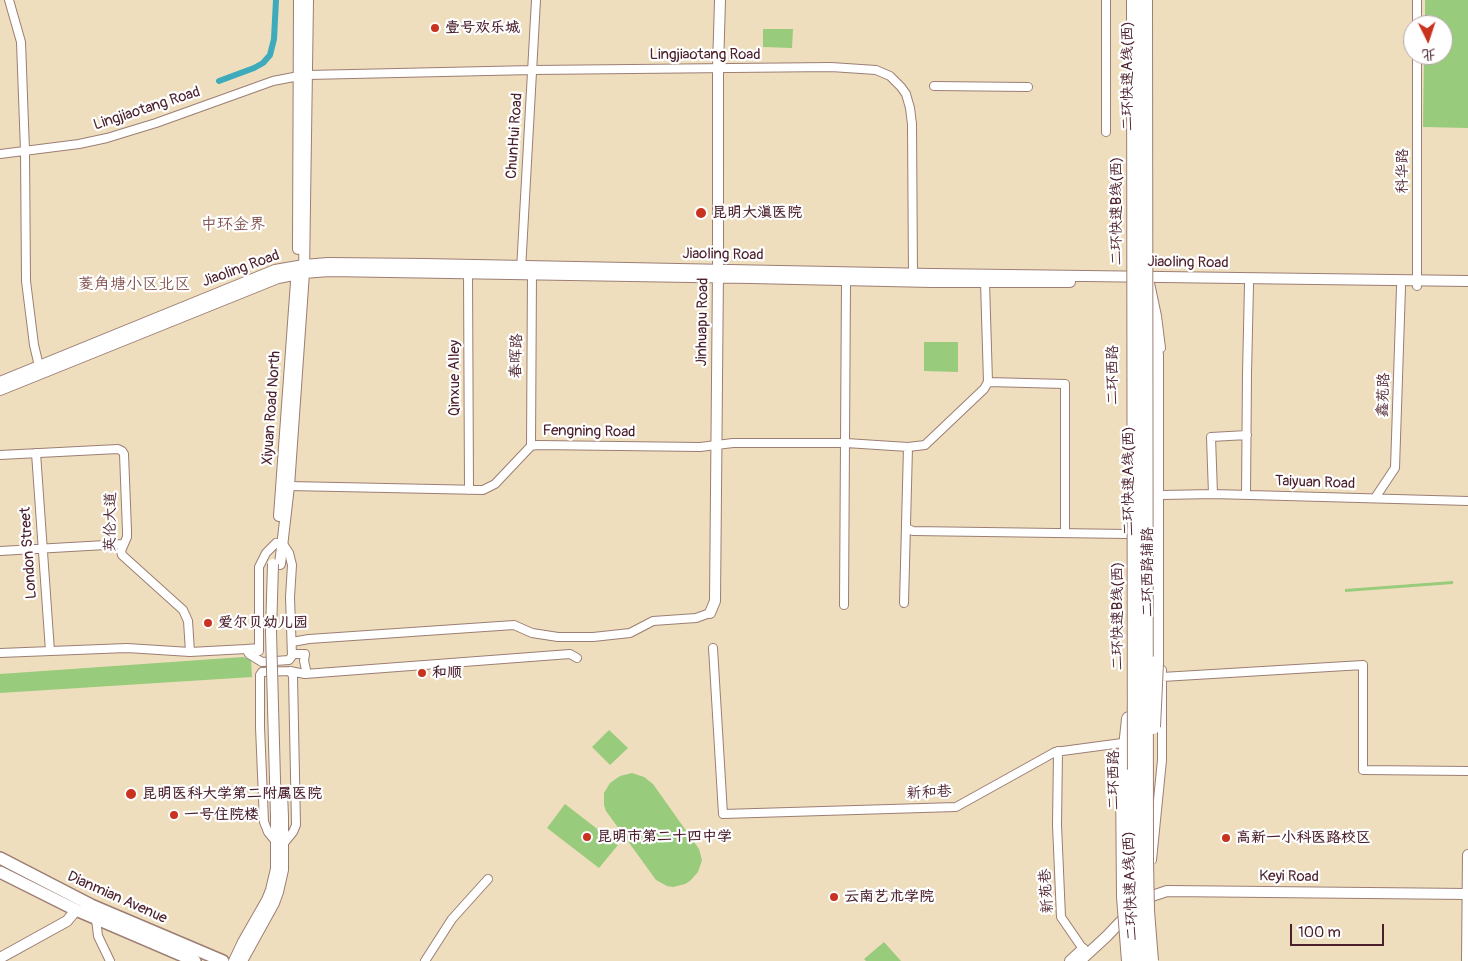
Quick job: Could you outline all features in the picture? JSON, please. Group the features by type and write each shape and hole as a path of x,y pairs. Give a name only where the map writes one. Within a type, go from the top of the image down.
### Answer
{"highway":[{"name":"二环快速B线(西)","path":"1131,0 1134,852 1140,961"},
{"name":"二环快速A线(西)","path":"1148,0 1146,810 1147,911 1151,961"},
{"path":"1146,810 1156,686 1156,388 1155,348 1150,318"},
{"path":"1129,719 1123,775 1124,897 1129,961"}],"main road":[{"path":"1131,0 1139,280"},
{"path":"1131,0 1139,280 1150,318 1151,862 1157,961"},
{"path":"1139,255 1148,0"},
{"path":"1139,280 1148,0"},
{"name":"二环西路","path":"1134,961 1130,912 1128,318 1139,280"},
{"name":"Dianmian Avenue","path":"0,858 91,905 223,961"},
{"name":"Dianmian Avenue","path":"0,872 76,910 196,961"}],"street":[{"path":"9,0 20,42 25,151 27,286 34,345 39,366"},
{"name":"Xiyuan Road North","path":"300,0 303,75"},
{"name":"Xiyuan Road North","path":"279,544 289,486 300,269 303,75 308,0"},
{"name":"ChunHui Road","path":"521,270 536,0"},
{"name":"Jinhuapu Road","path":"710,613 715,601 720,0"},
{"path":"1106,0 1106,132"},
{"path":"1417,0 1417,15"},
{"name":"科华路","path":"1416,283 1417,65"},
{"name":"Lingjiaotang Road","path":"0,154 79,144 107,138 156,123 273,81 303,75 533,70 869,68 890,76 901,87 908,101 912,124 913,277"},
{"path":"934,86 1028,87"},
{"name":"Jiaoling Road","path":"0,382 275,270 300,269 338,263 468,270 1416,283 1468,286"},
{"name":"Xiyuan Road North","path":"280,843 277,564 300,269"},
{"name":"Jiaoling Road","path":"0,390 300,269"},
{"name":"Qinxue Alley","path":"468,270 469,490"},
{"name":"春晖路","path":"531,446 532,270"},
{"name":"Jiaoling Road","path":"718,274 846,280 913,277 986,282 1139,280 1402,287 1416,283 1468,280"},
{"path":"844,606 846,280"},
{"name":"二环西路辅路","path":"1139,280 1157,316 1161,349 1162,760 1151,862"},
{"path":"986,282 988,382 1066,384 1065,532"},
{"path":"1246,495 1249,284"},
{"name":"鑫苑路","path":"1375,498 1395,468 1402,287"},
{"name":"Fengning Road","path":"289,486 483,490 495,484 531,446 564,444 700,447 733,443 846,443 908,447 925,445 984,389 988,382"},
{"path":"1214,494 1211,437 1247,435"},
{"path":"904,603 908,447"},
{"name":"英伦大道","path":"36,453 118,449 122,451 124,454 127,531 122,556 186,614 190,652"},
{"path":"0,455 36,453"},
{"name":"London Street","path":"36,453 50,651"},
{"name":"Taiyuan Road","path":"1162,495 1214,494 1468,501"},
{"path":"906,528 913,531 1128,534"},
{"path":"0,551 123,544"},
{"path":"246,649 254,658 259,658 262,662 289,660 292,658 290,597 292,565 289,553 279,544 266,553 259,567 259,658"},
{"path":"292,642 309,639 514,625 532,633 558,637 593,637 630,634 653,621 696,618 710,613"},
{"path":"0,653 128,648 190,652 259,648"},
{"name":"新和巷","path":"713,648 723,814 956,807 1058,751 1122,743"},
{"path":"292,654 305,654 304,661 307,674"},
{"path":"242,961 274,903 283,870 280,843 268,832 264,822 260,675 262,672 290,671 307,674 570,654 577,658"},
{"path":"1162,677 1363,665 1363,770 1468,771"},
{"path":"234,961 271,890 280,843 293,832 296,825 293,676 290,671"},
{"path":"1129,719 1122,743 1118,774 1120,922 1129,961"},
{"name":"新苑巷","path":"1058,751 1057,825 1061,917 1083,949"},
{"path":"1467,961 1468,855"},
{"path":"425,961 452,919 488,879"},
{"name":"Keyi Road","path":"1120,922 1152,896 1167,891 1468,894"},
{"path":"0,958 67,921 76,910"},
{"path":"96,919 98,936 110,961"},
{"path":"1070,961 1103,931 1120,922"},
{"path":"1080,961 1120,922"}],"green space":[{"path":"1425,0 1468,0 1468,128 1423,127 1424,65 1453,65 1453,15 1425,15"},
{"path":"763,29 793,29 792,48 763,47"},
{"path":"924,342 958,342 958,372 924,371"},
{"path":"1453,581 1453,584 1345,592 1345,589"},
{"path":"243,657 251,660 252,677 0,693 0,674"},
{"path":"609,730 628,748 610,765 592,747"},
{"path":"632,773 644,777 653,784 699,849 702,860 698,872 685,884 673,887 656,880 606,811 604,793 610,783 620,776"},
{"path":"565,804 618,845 599,868 547,828"},
{"path":"884,942 901,961 866,961 864,959"}],"waterway":[{"path":"219,81 254,68 263,63 270,55 274,39 276,0"}],"place":[{"name":"壹号欢乐城","path":"435,28"},
{"name":"昆明大滇医院","path":"701,213"},
{"name":"爱尔贝幼儿园","path":"208,623"},
{"name":"和顺","path":"422,673"},
{"name":"昆明医科大学第二附属医院","path":"131,794"},
{"name":"一号住院楼","path":"174,815"},
{"name":"昆明市第二十四中学","path":"587,837"},
{"name":"高新一小科医路校区","path":"1226,838"},
{"name":"云南艺术学院","path":"834,897"}],"district":[{"name":"中环金界","path":"233,225"},
{"name":"菱角塘小区北区","path":"134,285"}]}
